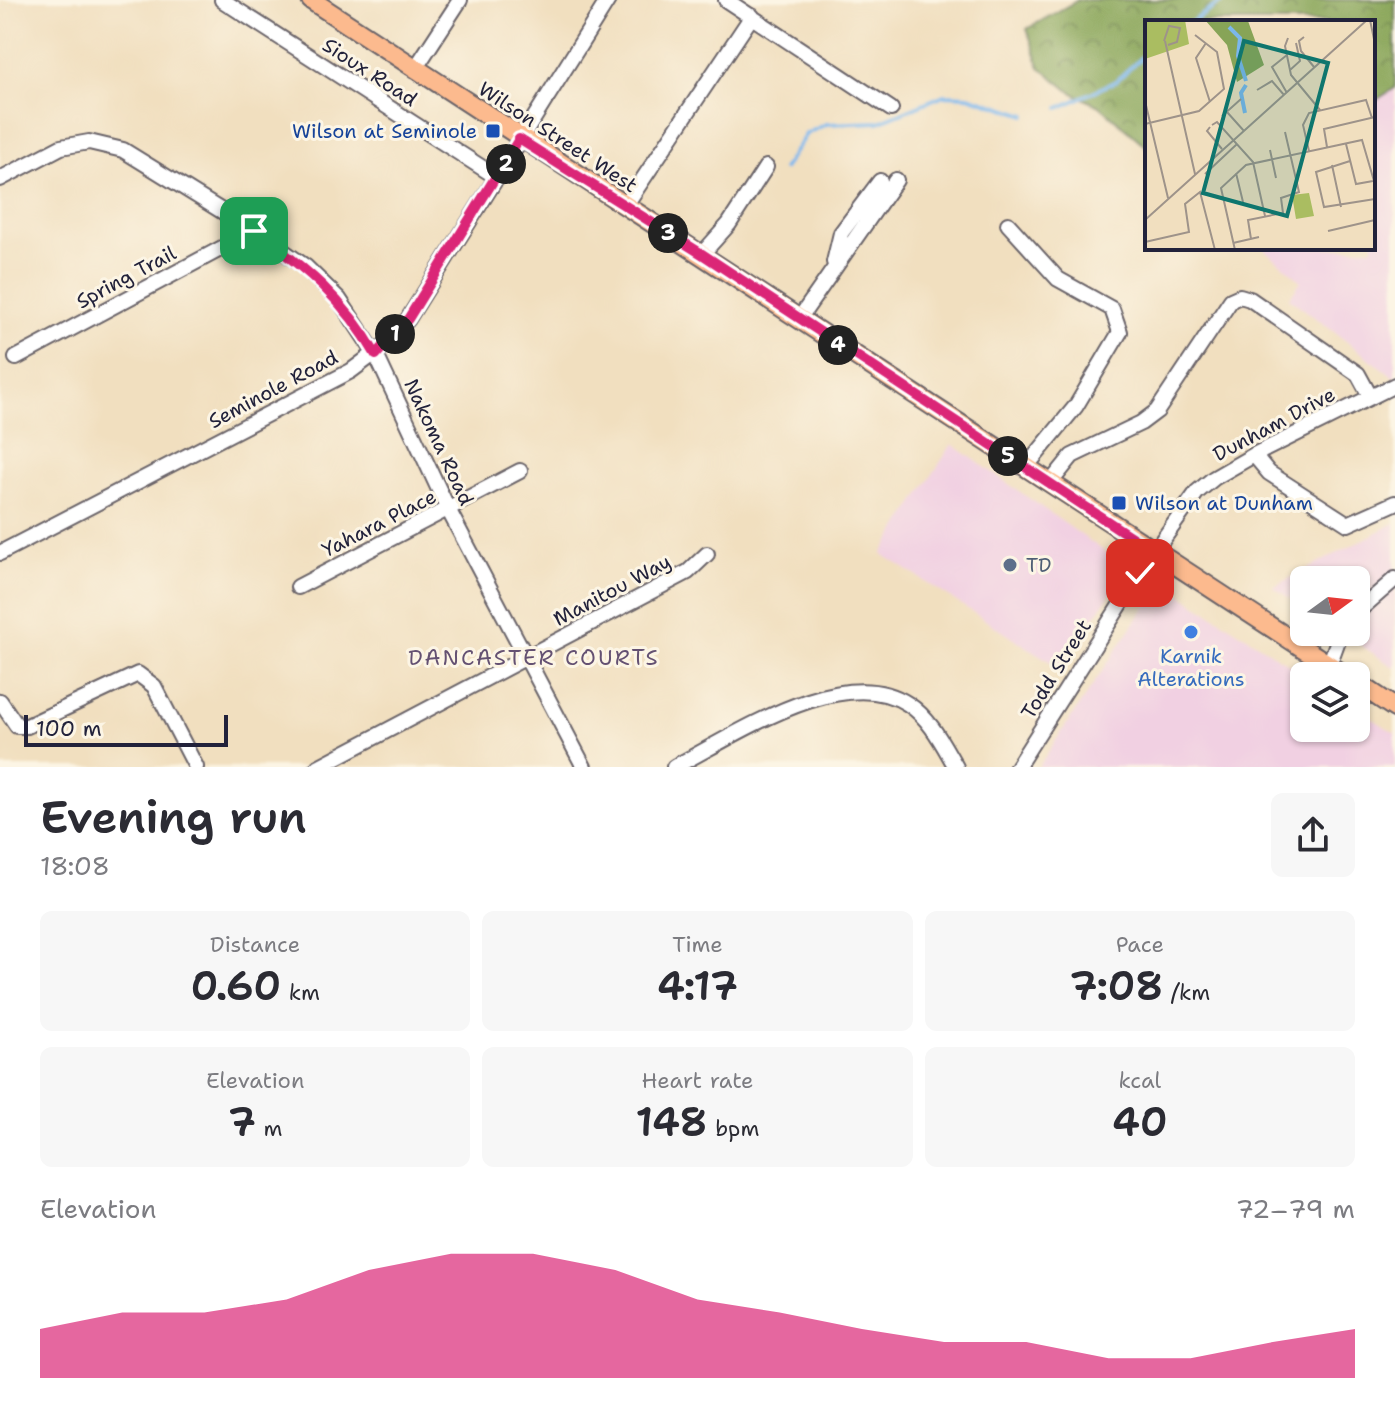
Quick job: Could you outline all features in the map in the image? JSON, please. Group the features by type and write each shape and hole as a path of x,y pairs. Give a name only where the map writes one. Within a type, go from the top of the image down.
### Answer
{"main road":[{"name":"Wilson Street West","path":"311,0 519,139 702,254 1324,662"},
{"path":"1370,691 1395,708"}],"street":[{"name":"Sioux Road","path":"222,0 498,178"},
{"path":"415,69 460,0"},
{"name":"Seminole Road","path":"0,553 337,379 376,355 408,319 608,0"},
{"path":"726,0 891,109"},
{"path":"625,206 752,16"},
{"name":"Nakoma Road","path":"0,179 61,147 89,142 123,150 254,231 306,267 339,299 376,355 448,509 584,767"},
{"path":"702,254 729,224 766,167"},
{"path":"799,319 896,180"},
{"path":"832,270 841,233 880,181"},
{"path":"1008,224 1058,279 1112,309 1120,332 1076,406 1026,467"},
{"name":"Spring Trail","path":"16,358 254,231"},
{"path":"1051,482 1072,456 1141,423 1157,411 1231,300 1237,297 1248,297 1358,374 1370,396"},
{"name":"Dunham Drive","path":"1154,552 1197,492 1214,478 1395,385"},
{"path":"1254,455 1269,473 1348,524 1395,503"},
{"name":"Yahara Place","path":"298,587 520,471"},
{"name":"Todd Street","path":"1017,767 1154,552"},
{"name":"Manitou Way","path":"318,767 688,572 707,554"},
{"path":"1370,601 1395,579"},
{"path":"0,701 17,726 27,726 138,674 154,686 196,767"},
{"path":"674,767 814,698 848,692 881,693 907,703 928,722 956,767"}],"shaded area":[{"path":"1395,88 1395,378 1289,298 1301,281 1265,250 1375,250 1375,101"},
{"path":"952,444 1128,568 1060,668 882,554"},
{"path":"1395,523 1395,668 1362,646 1370,646 1370,566 1313,566"},
{"path":"1290,578 1290,599 1273,587"},
{"path":"1162,582 1290,665 1290,742 1370,742 1370,717 1395,733 1395,767 1038,767"}],"green space":[{"path":"1078,0 1395,0 1395,88 1375,101 1375,20 1145,20 1145,145 1101,107 1071,92 1040,67 1027,29"}],"waterway":[{"path":"1195,20 1224,0"},
{"path":"1059,108 1116,81 1145,54"},
{"path":"783,169 806,134 826,124 879,122 944,95 968,96 1026,115"}],"place":[{"name":"Wilson at Seminole","path":"493,131"},
{"name":"Wilson at Dunham","path":"1119,503"},
{"name":"TD","path":"1010,565"},
{"name":"Karnik Alterations","path":"1191,632"}],"district":[{"name":"DANCASTER COURTS","path":"534,657"}],"route":[{"path":"254,231 306,267 339,299 376,355 408,319 498,178 519,139 702,254 1154,552 1140,573"}]}
